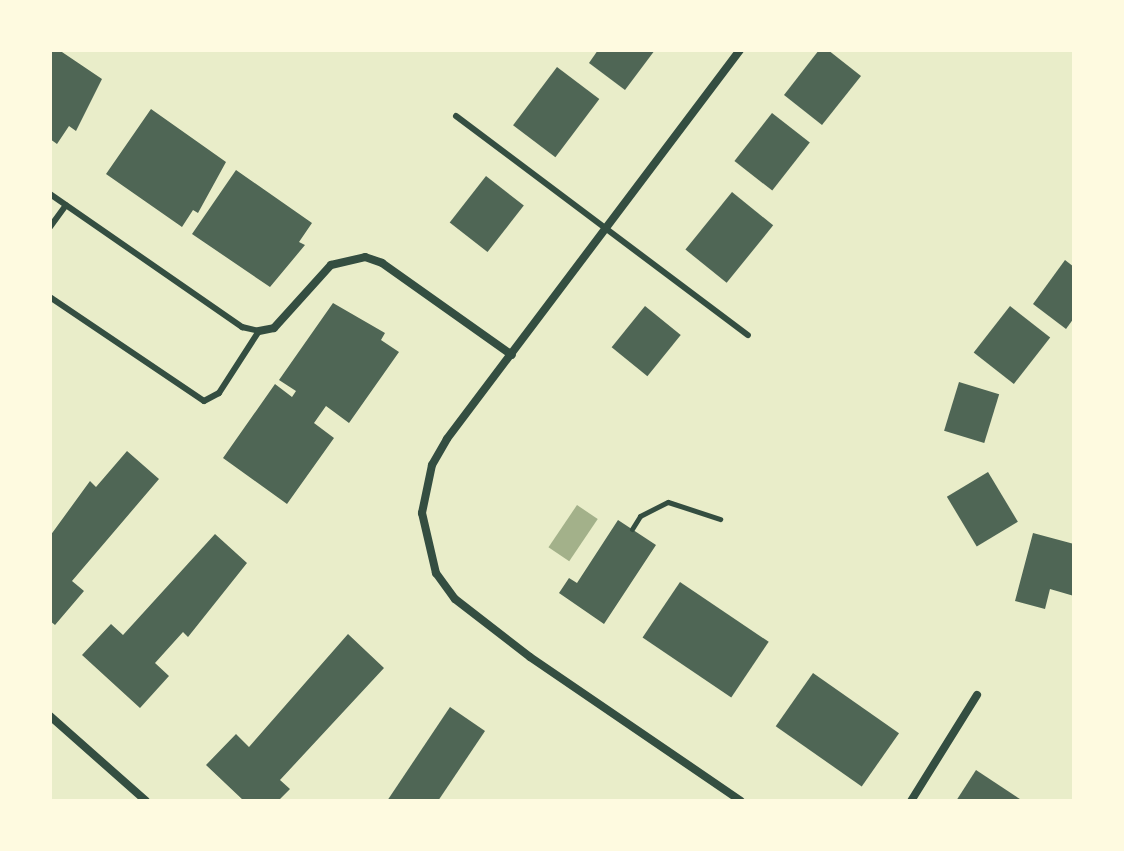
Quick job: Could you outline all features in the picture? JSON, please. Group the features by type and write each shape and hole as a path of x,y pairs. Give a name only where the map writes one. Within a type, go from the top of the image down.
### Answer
{"street":[{"path":"740,50 432,465 422,513 436,573 455,599 530,657 741,801"},
{"path":"259,331 274,328 331,265 365,257 382,263 512,355"},
{"path":"911,801 977,695"},
{"path":"50,716 146,801"}],"lane":[{"path":"456,116 607,226 748,335"},
{"path":"50,194 242,327 259,331 219,393 204,401 50,297"},
{"path":"50,227 66,205"}],"path":[{"path":"632,529 640,516 668,502 720,519"}],"shaded area":[{"path":"577,505 598,519 569,561 548,547"}],"building":[{"path":"50,50 59,50 102,79 76,131 69,126 57,144 50,139"},
{"path":"598,50 655,50 625,90 589,63"},
{"path":"819,50 828,50 861,76 822,125 784,95"},
{"path":"557,67 599,99 555,157 513,125"},
{"path":"151,109 226,162 198,213 193,210 182,227 106,174"},
{"path":"772,113 810,143 772,191 734,161"},
{"path":"236,170 312,223 299,242 305,245 270,287 192,234"},
{"path":"486,176 524,206 488,252 450,222"},
{"path":"732,192 773,225 727,283 685,250"},
{"path":"1065,260 1074,267 1074,318 1066,329 1033,304"},
{"path":"333,303 385,333 381,340 399,352 349,423 326,406 314,423 334,438 287,504 223,458 275,384 292,397 296,391 279,380"},
{"path":"645,306 681,335 647,376 612,347"},
{"path":"1010,306 1050,337 1014,384 974,352"},
{"path":"959,382 999,394 984,443 944,431"},
{"path":"127,451 159,479 72,581 84,591 55,625 50,621 50,536 90,481 96,487"},
{"path":"988,472 1018,522 977,546 947,497"},
{"path":"618,520 656,545 604,624 559,593 569,578 577,583"},
{"path":"1033,533 1074,544 1074,596 1050,589 1045,609 1015,601"},
{"path":"215,534 247,563 188,637 183,632 155,663 169,676 140,708 82,655 111,624 123,635"},
{"path":"680,582 769,642 731,697 643,638"},
{"path":"348,634 384,668 280,780 290,789 278,801 244,801 206,765 236,734 249,747"},
{"path":"813,673 899,733 862,786 776,726"},
{"path":"450,707 485,731 438,801 387,801"},
{"path":"976,770 1023,801 956,801"}]}
